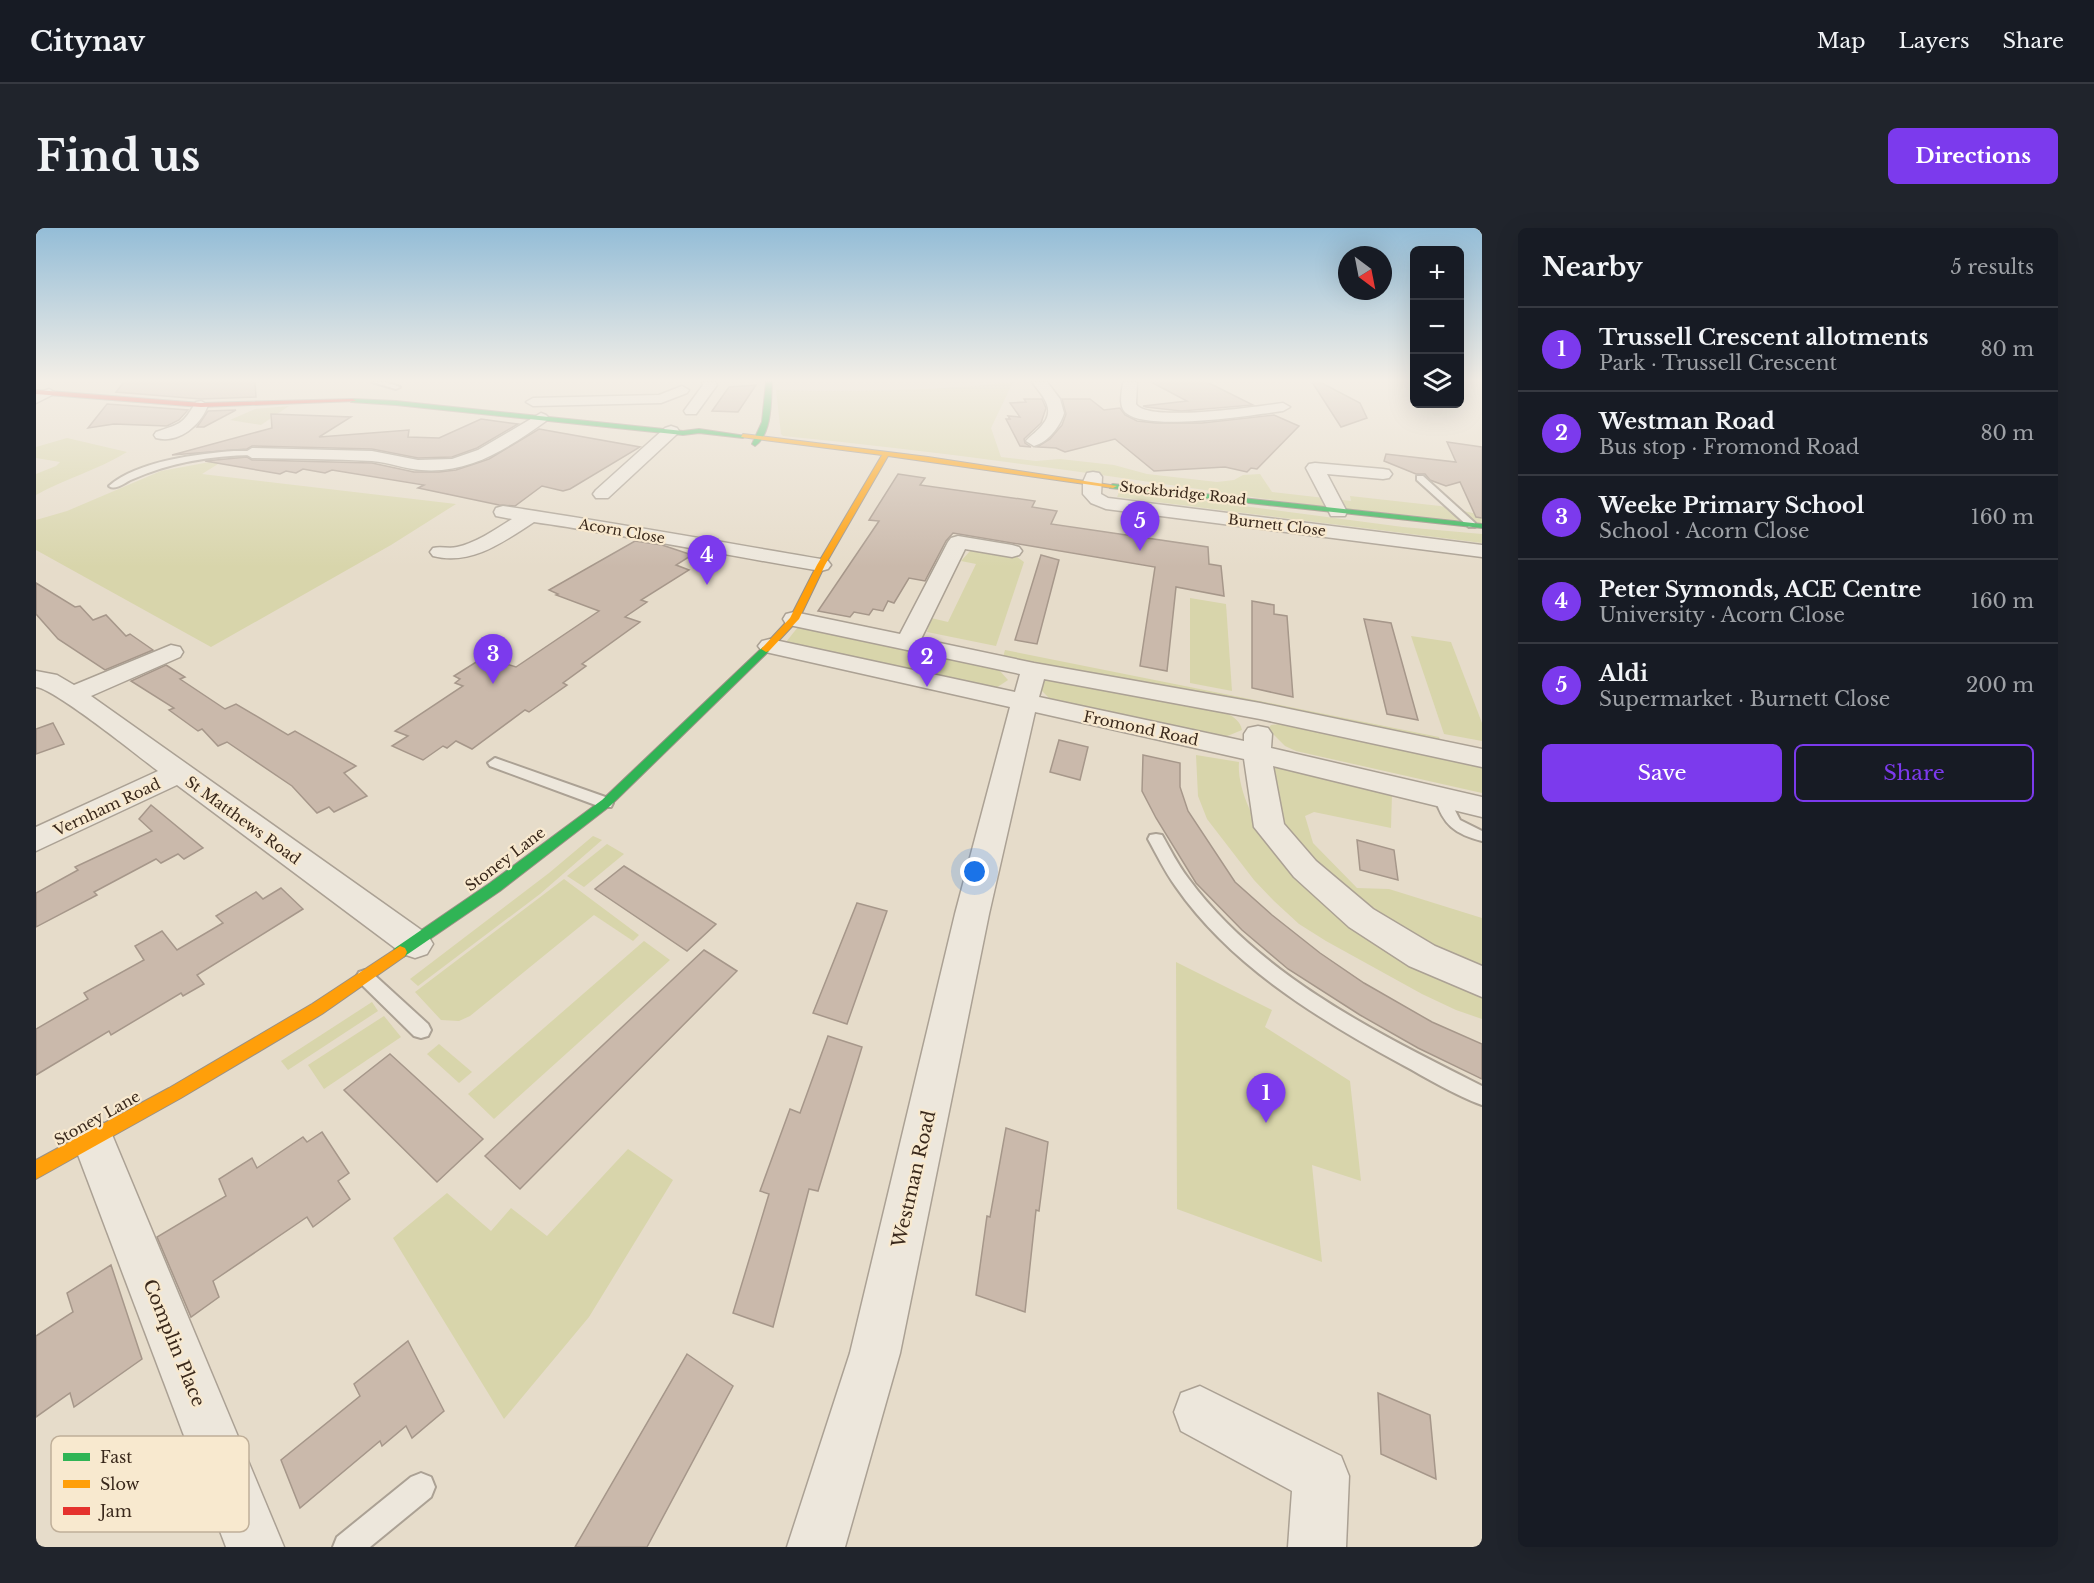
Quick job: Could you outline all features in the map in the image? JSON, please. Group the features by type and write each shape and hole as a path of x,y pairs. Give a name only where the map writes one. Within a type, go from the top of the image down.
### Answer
{"main road":[{"name":"Stockbridge Road","path":"804,444 863,448 885,455 920,454 986,468 1092,480 1239,501 1477,526"},
{"name":"Stoney Lane","path":"36,1170 286,1028 415,944 495,888 606,803 770,646 794,619 821,565 885,455"}],"street":[{"path":"252,453 372,456 419,466 450,464 487,454 502,444"},
{"path":"602,494 663,444"},
{"path":"1338,512 1315,468 1383,474"},
{"name":"Burnett Close","path":"1092,480 1090,492 1094,498 1106,504 1482,551"},
{"name":"Acorn Close","path":"503,512 626,529 756,559 821,565"},
{"path":"440,552 458,554 497,537 529,517"},
{"path":"908,642 958,542 1012,551"},
{"name":"Fromond Road","path":"794,619 908,642 1029,686 1257,753 1482,807"},
{"name":"Fromond Road","path":"770,646 1029,686 1260,711 1482,758"},
{"path":"72,695 171,652"},
{"name":"St Matthews Road","path":"36,679 48,680 72,695 415,944"},
{"name":"Westman Road","path":"816,1547 875,1353 972,914 1029,686"},
{"path":"1260,711 1257,753 1269,827 1305,869 1361,918 1422,956 1482,982"},
{"name":"Vernham Road","path":"36,840 179,773"},
{"name":"Complin Place","path":"93,1139 211,1436"},
{"path":"1200,1412 1321,1476 1317,1547"},
{"name":"Complin Place","path":"249,1532 255,1547"}],"lane":[{"path":"113,486 156,467 217,455 252,453"},
{"path":"1420,478 1477,526"},
{"path":"495,763 606,803"},
{"path":"1442,798 1448,818 1469,833 1482,836"},
{"path":"1156,839 1167,861 1202,907 1245,950 1301,994 1387,1048 1482,1096"},
{"path":"365,977 421,1030"},
{"path":"347,1547 421,1487"}],"shaded area":[{"path":"48,444 91,444 127,452 36,495 36,474 60,462 36,458 36,447"},
{"path":"852,444 996,444 1001,457 1036,461 1060,459 1114,465 1147,474 1217,482 1234,480 1243,475 1260,474 1272,492 1351,501 1350,496 1440,506 1482,515 1482,523 1281,501"},
{"path":"226,459 202,474 456,504 391,545 211,647 36,550 36,520 67,511 161,471"},
{"path":"1120,490 1403,527 1482,534 1482,543 1117,497"},
{"path":"971,550 1013,554 1024,562 996,646 927,632 931,618 948,622 976,564 961,561"},
{"path":"1190,598 1226,604 1232,691 1190,683"},
{"path":"798,627 976,662 999,670 1008,680 996,688 786,642"},
{"path":"1411,636 1451,642 1482,723 1482,741 1444,734"},
{"path":"1005,650 1439,737 1442,747 1003,657"},
{"path":"1047,680 1226,713 1240,724 1242,730 1225,737 1049,698 1038,687 1040,682"},
{"path":"1280,724 1482,764 1482,793 1296,751 1285,746 1268,729 1271,725"},
{"path":"1196,755 1239,762 1242,790 1255,820 1272,848 1290,870 1482,987 1482,1019 1422,994 1326,941 1299,924 1274,901 1254,880 1207,819 1198,796"},
{"path":"1270,763 1392,794 1391,828 1314,812 1305,816 1313,843 1357,888 1389,889 1482,918 1482,971 1443,958 1327,880 1280,819"},
{"path":"593,836 602,840 540,894 418,986 410,979 549,873"},
{"path":"607,844 624,854 584,887 567,876"},
{"path":"564,879 639,935 633,941 594,915 470,1016 459,1021 441,1020 415,992"},
{"path":"644,941 670,960 494,1119 468,1094"},
{"path":"1176,962 1272,1010 1265,1027 1350,1081 1361,1181 1312,1165 1322,1262 1177,1209"},
{"path":"372,1002 378,1011 288,1070 281,1061"},
{"path":"384,1016 401,1037 324,1089 308,1065"},
{"path":"439,1044 472,1072 459,1083 427,1054"},
{"path":"628,1149 673,1180 589,1317 504,1419 393,1238 447,1193 491,1231 511,1208 547,1236"}],"building":[{"path":"214,444 485,444 452,457 418,458 372,449 252,446 247,449 172,455"},
{"path":"515,444 621,444 640,447 570,489 563,491 542,486 515,506 499,505 418,488 424,485 332,470 325,473 303,469 296,473 286,471 280,474 205,461 247,457 252,460 372,463 414,472 439,472 456,470 489,459"},
{"path":"1019,444 1026,444 1031,447 1020,446"},
{"path":"1043,444 1097,444 1065,452 1056,448 1037,447"},
{"path":"1121,444 1282,444 1257,469 1251,468 1247,472 1225,467 1154,471"},
{"path":"1448,444 1482,447 1482,518 1476,517 1460,482 1446,486 1430,480 1425,474 1416,474 1384,461 1386,454 1456,462"},
{"path":"898,474 925,478 920,485 1035,501 1032,507 1057,511 1051,524 1208,547 1209,564 1221,566 1224,596 1176,587 1167,671 1140,666 1155,567 953,533 946,541 925,581 909,578 894,603 888,601 883,611 873,609 869,615 854,612 850,617 818,611 879,521 869,520"},
{"path":"635,541 662,545 692,555 676,565 689,570 641,600 647,602 625,617 640,622 582,664 586,666 563,683 567,685 529,712 525,710 472,749 456,741 447,748 443,746 423,760 392,746 408,736 395,731 463,686 455,683 460,679 454,676 484,657 516,667 599,611 556,595 558,594 549,590"},
{"path":"1041,555 1059,560 1037,644 1015,640"},
{"path":"36,583 75,607 80,606 93,620 106,615 126,636 130,634 153,650 105,670 58,639 36,614"},
{"path":"1252,601 1274,605 1274,614 1287,616 1293,697 1252,688"},
{"path":"1364,619 1391,623 1418,720 1387,714"},
{"path":"166,665 185,677 180,679 225,709 236,704 288,735 295,731 356,766 344,773 367,796 334,812 329,807 317,813 292,786 227,742 218,746 202,729 198,731 169,710 174,708 131,681"},
{"path":"53,723 64,744 36,754 36,729"},
{"path":"1059,740 1088,747 1080,780 1050,772"},
{"path":"1143,755 1180,763 1180,787 1188,811 1235,882 1320,953 1364,983 1432,1022 1482,1044 1482,1079 1418,1048 1360,1015 1288,969 1242,930 1196,883 1156,818 1142,791"},
{"path":"151,805 203,848 184,859 178,854 161,863 156,859 94,892 97,895 36,927 36,893 78,870 75,867 152,831 139,819"},
{"path":"1357,840 1394,850 1398,880 1360,870"},
{"path":"624,866 716,924 687,951 595,889"},
{"path":"281,888 303,909 197,975 204,984 183,996 181,993 111,1035 109,1031 36,1075 36,1029 88,999 84,993 144,960 135,946 162,931 177,950 223,923 216,916 256,892 263,899"},
{"path":"857,903 887,911 847,1024 813,1013"},
{"path":"704,950 737,971 520,1189 485,1156"},
{"path":"828,1036 862,1047 818,1191 809,1189 773,1327 733,1313 769,1194 760,1191 790,1109 800,1113"},
{"path":"390,1054 483,1139 437,1182 344,1090"},
{"path":"1006,1128 1048,1142 1039,1211 1036,1210 1025,1312 976,1295 987,1216 990,1217"},
{"path":"322,1132 349,1173 338,1181 350,1199 313,1227 307,1217 213,1281 219,1297 191,1317 157,1237 226,1196 219,1179 252,1158 257,1168 303,1137 307,1142"},
{"path":"111,1265 142,1359 74,1407 70,1393 36,1417 36,1336 73,1312 67,1293"},
{"path":"408,1341 444,1411 412,1438 406,1426 382,1446 380,1441 300,1508 281,1460 360,1396 354,1384"},
{"path":"687,1354 733,1386 647,1547 575,1547"},
{"path":"1378,1393 1430,1415 1436,1479 1381,1454"}],"traffic: fast":[{"path":"1113,486 1482,526"},
{"path":"400,952 495,887 606,803 766,649"}],"traffic: slow":[{"path":"809,444 1113,486"},
{"path":"766,649 794,619 821,565 885,455"},
{"path":"36,1170 175,1093 317,1009 400,952"}],"place":[{"name":"Aldi","path":"1140,551"},
{"name":"Peter Symonds, ACE Centre","path":"707,585"},
{"name":"Weeke Primary School","path":"493,684"},
{"name":"Westman Road","path":"927,687"},
{"name":"Trussell Crescent allotments","path":"1266,1123"}]}
